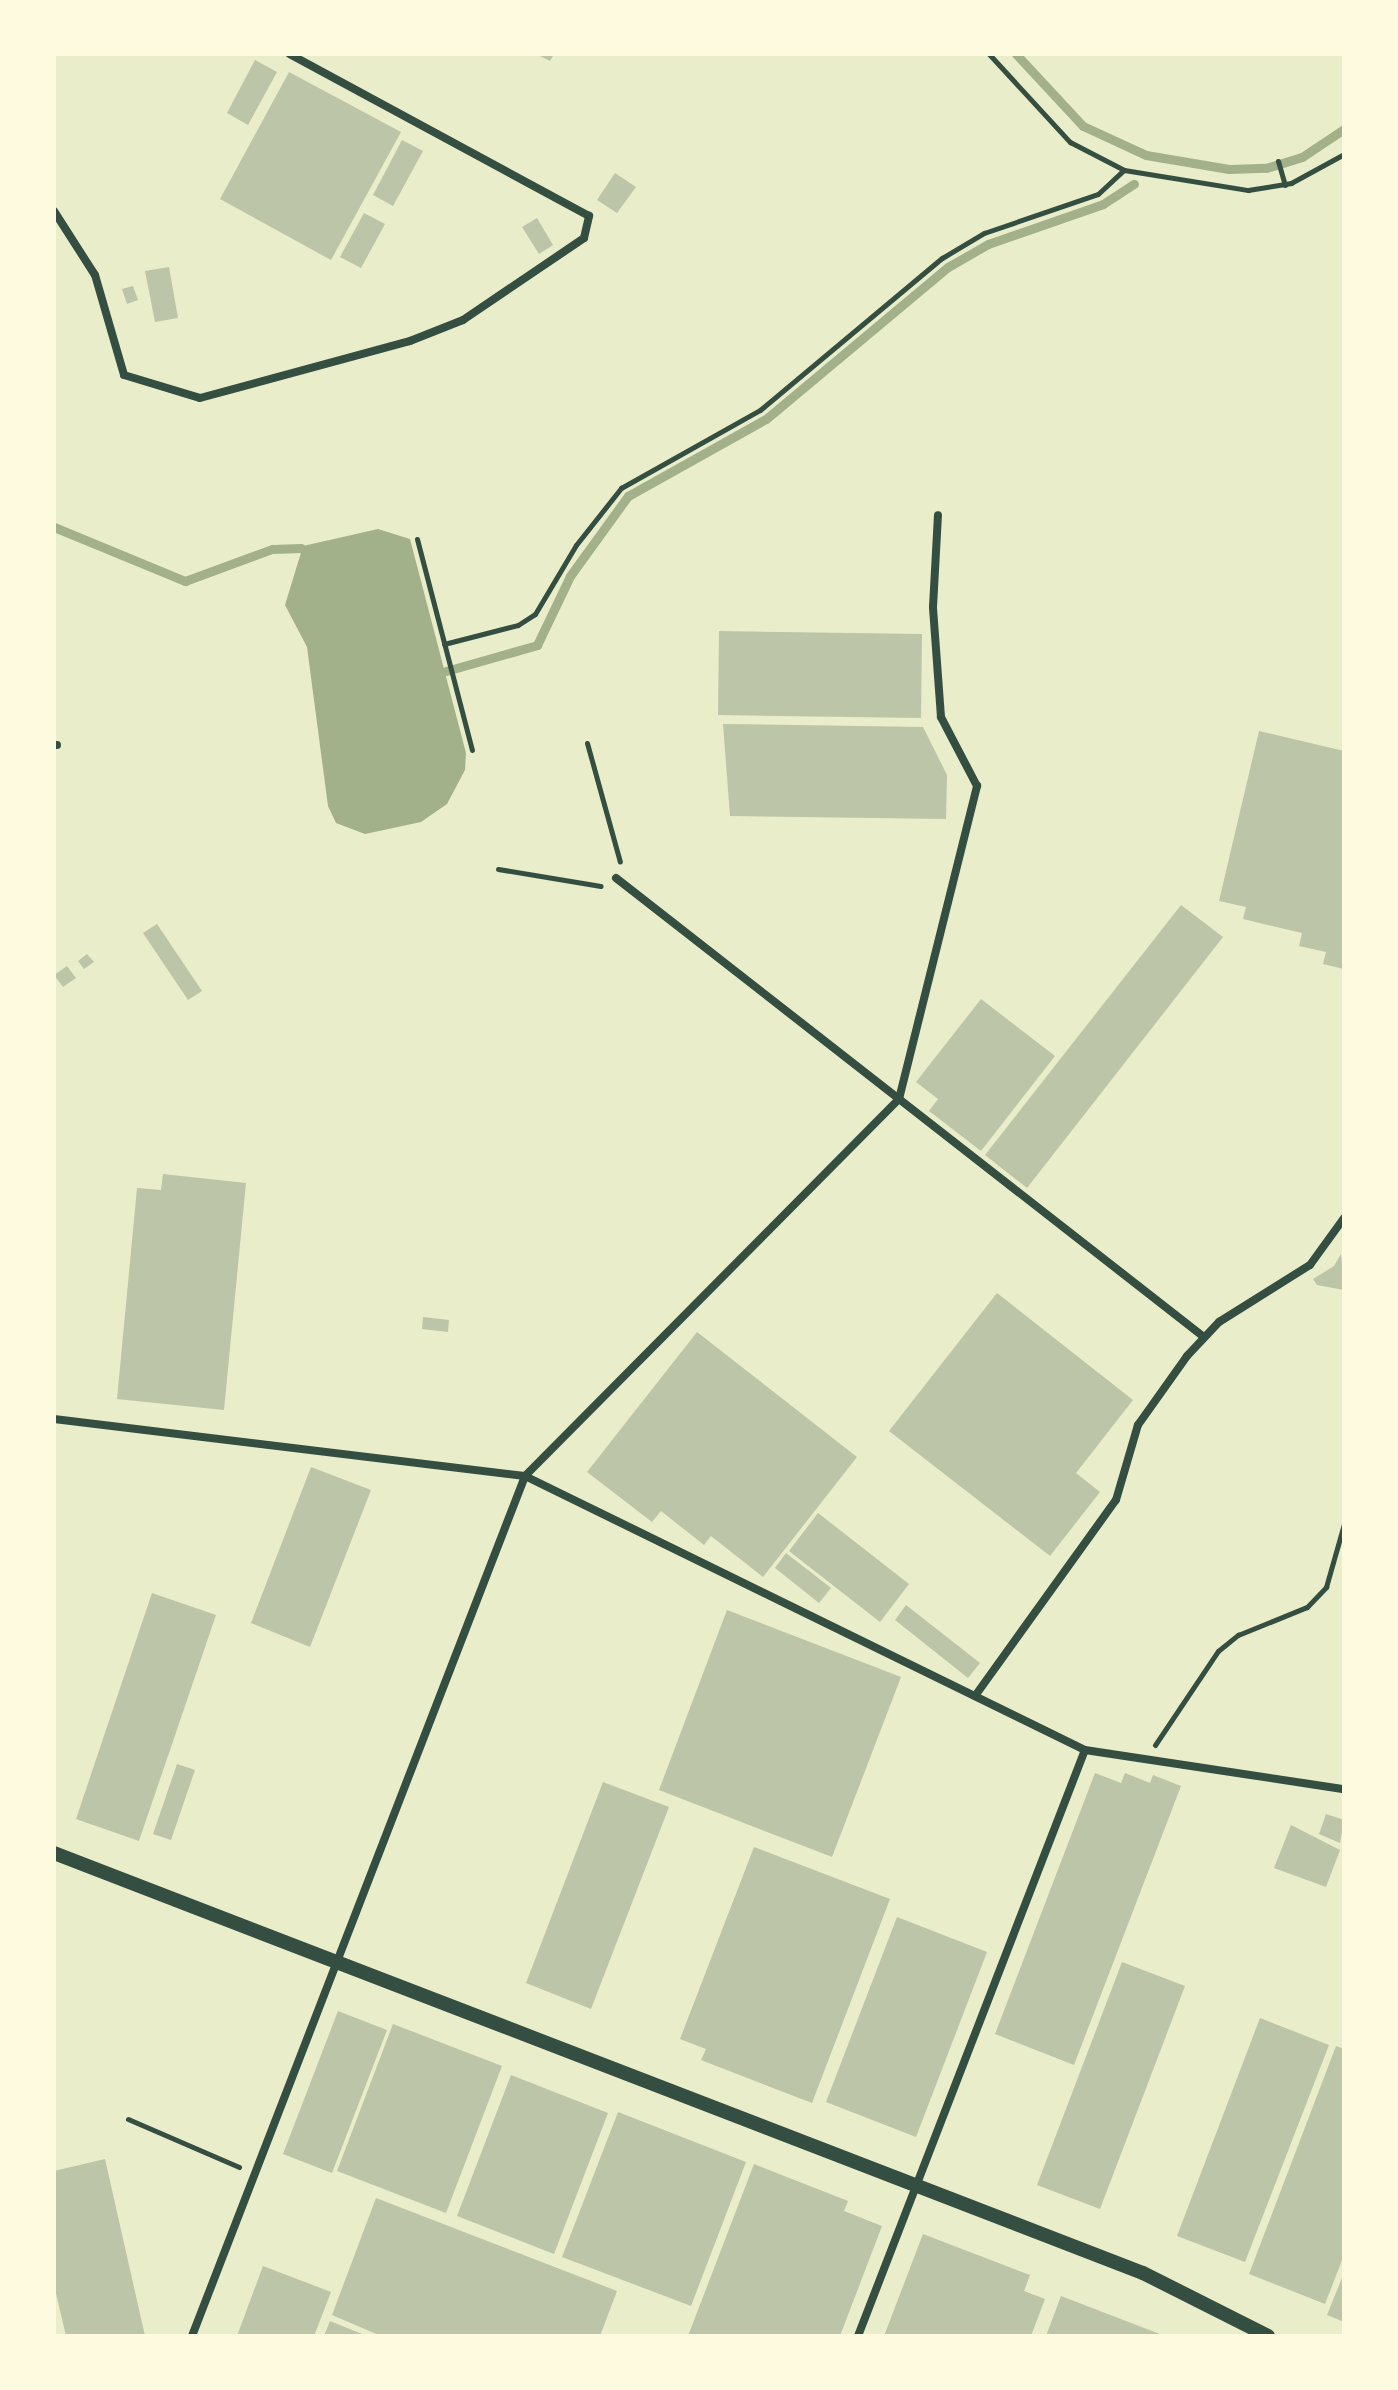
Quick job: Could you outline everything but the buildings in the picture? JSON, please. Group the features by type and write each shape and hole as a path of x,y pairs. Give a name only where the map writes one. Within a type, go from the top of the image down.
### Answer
{"street":[{"path":"54,211 95,275 124,375 200,398 410,341 463,320 584,238 589,216 290,54"},
{"path":"192,2336 525,1476 899,1099 977,786 941,717 933,607 938,515"},
{"path":"616,878 1204,1337"},
{"path":"975,1696 1116,1500 1138,1425 1204,1337 1238,1308 1310,1265 1344,1218"},
{"path":"54,1419 525,1476 1085,1750 1344,1789"},
{"path":"858,2336 1085,1750"},
{"path":"54,1853 1143,2273 1268,2336"}],"path":[{"path":"989,54 1070,142 1124,170 1226,189 1284,181 1344,154"},
{"path":"1278,161 1284,181"},
{"path":"444,644 518,625 535,614 576,545 621,488 760,410 893,293 942,258 984,233 1098,194 1124,170"},
{"path":"417,539 472,750"},
{"path":"498,869 602,886 616,878 621,864 587,743"},
{"path":"1146,1759 1218,1651 1238,1635 1307,1607 1326,1587 1344,1524"},
{"path":"128,2119 255,2174"}],"shaded area":[{"path":"378,529 410,539 466,753 465,770 447,804 421,822 365,834 336,823 328,806 307,647 285,605 303,546"}],"waterway":[{"path":"1016,54 1083,126 1146,155 1229,169 1266,168 1302,157 1344,129"},
{"path":"446,671 537,645 570,576 628,496 766,419 948,267 988,244 1103,204 1134,184"},
{"path":"54,527 185,581 272,549 301,548"}]}
